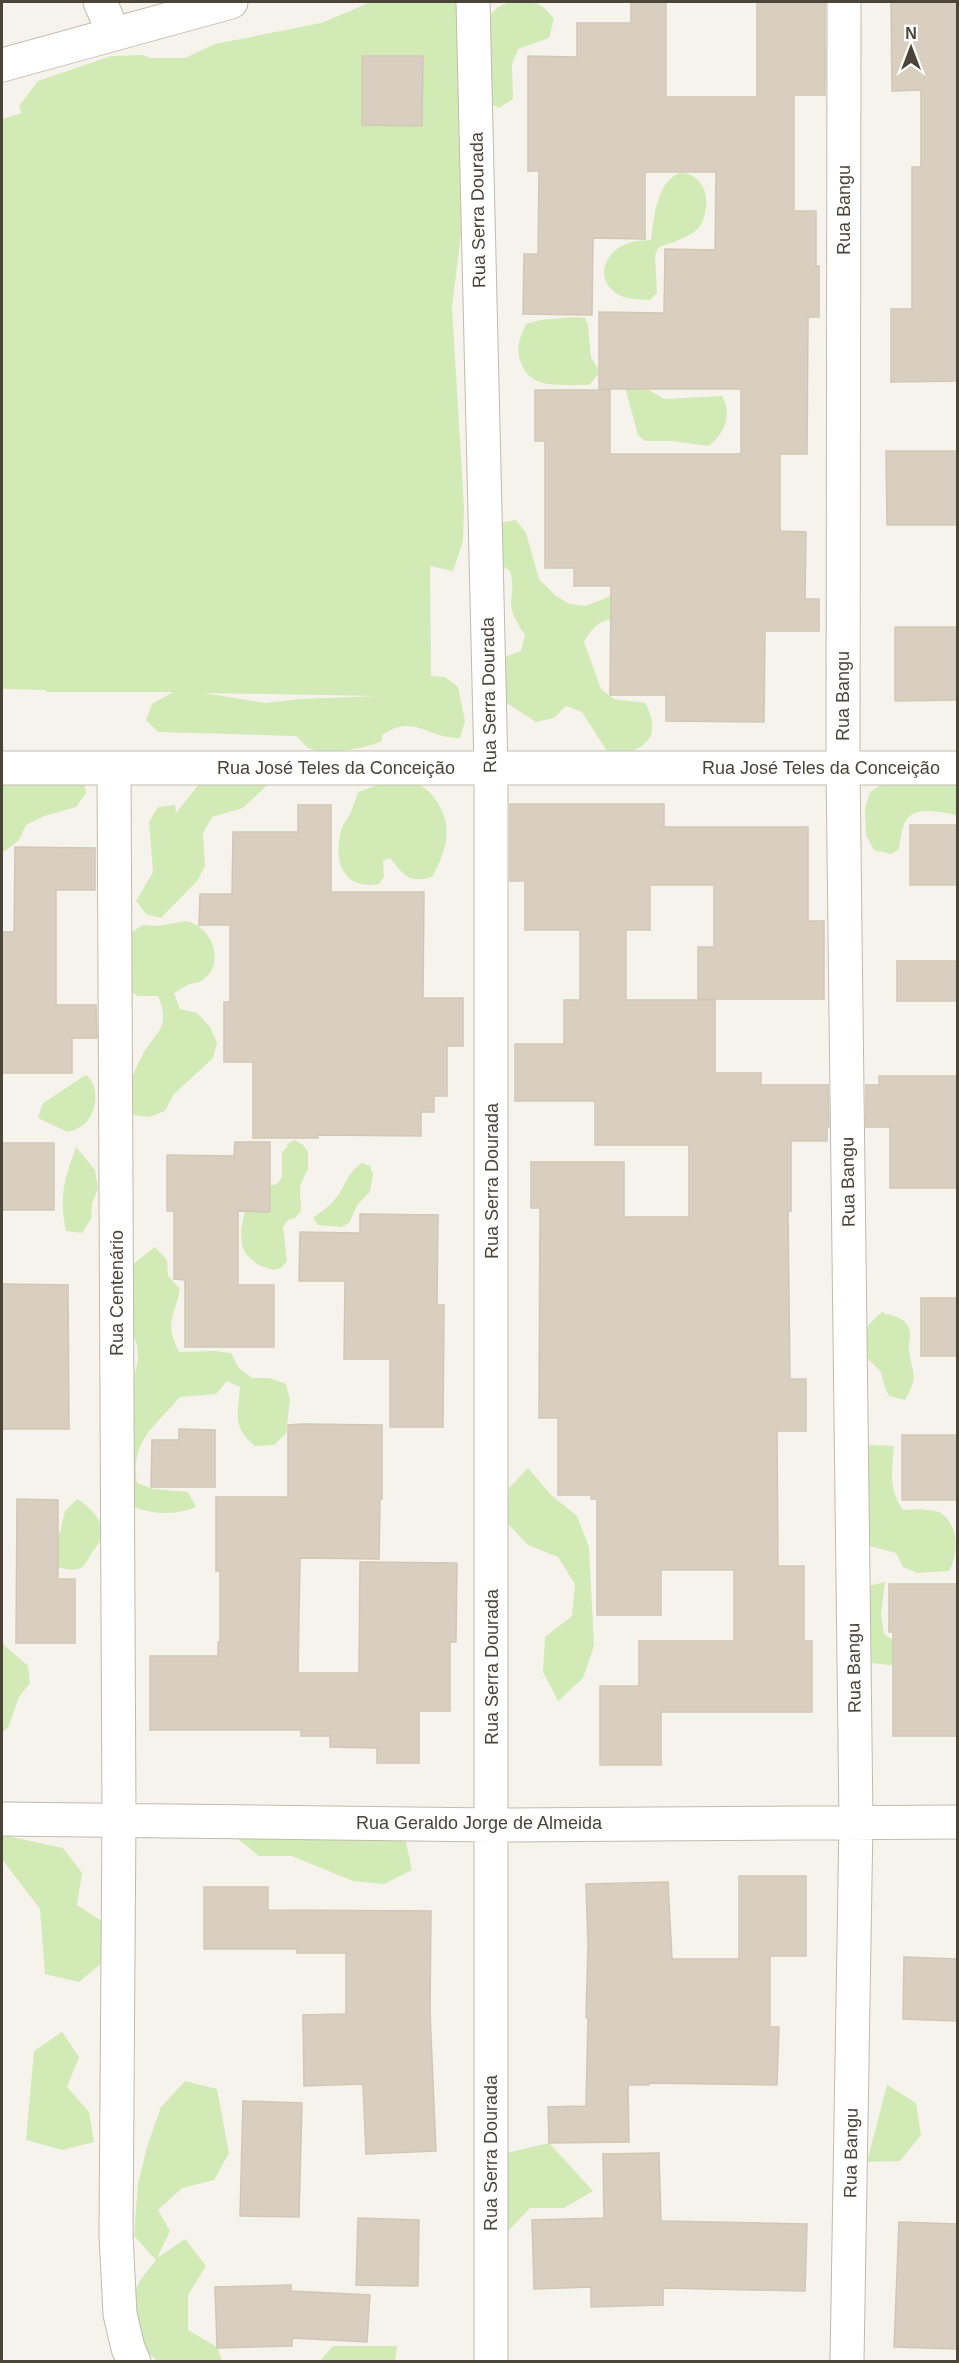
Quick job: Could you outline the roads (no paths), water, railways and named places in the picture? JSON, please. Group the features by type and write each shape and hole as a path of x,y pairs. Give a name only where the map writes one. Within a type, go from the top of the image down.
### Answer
{"street":[{"path":"100,2 114,34"},
{"path":"2,65 231,2"},
{"name":"Rua Serra Dourada","path":"473,2 491,768 491,2361"},
{"name":"Rua Bangu","path":"844,2 843,768 856,1821 847,2361"},
{"name":"Rua José Teles da Conceição","path":"2,768 957,768"},
{"name":"Rua Centenário","path":"114,768 119,1819 116,2235 120,2314 128,2348 134,2361"},
{"name":"Rua Geraldo Jorge de Almeida","path":"2,1819 492,1825 957,1822"}]}
